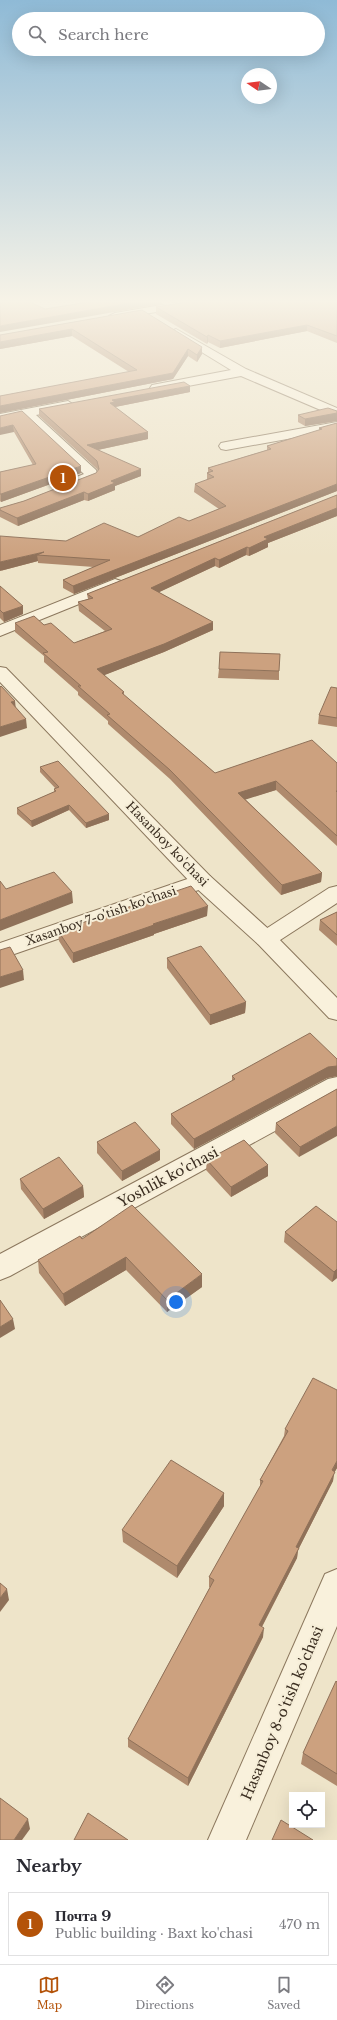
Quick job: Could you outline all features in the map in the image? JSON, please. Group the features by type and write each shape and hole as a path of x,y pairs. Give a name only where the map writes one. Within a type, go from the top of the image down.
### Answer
{"street":[{"path":"141,391 168,386"},
{"path":"274,386 337,413"},
{"path":"0,418 80,403"},
{"path":"26,413 90,473 90,476 86,478 53,491"},
{"path":"226,446 337,426"},
{"path":"0,631 129,578"},
{"name":"Hasanboy ko'chasi","path":"0,672 202,881 266,939 337,1012"},
{"name":"Xasanboy 7-o'tish ko'chasi","path":"0,951 202,881"},
{"path":"266,939 337,893"},
{"name":"Yoshlik ko'chasi","path":"0,1268 337,1086"},
{"name":"Hasanboy 8-o'tish ko'chasi","path":"227,1840 337,1586"}],"building":[{"path":"53,386 106,386 0,406 0,396"},
{"path":"163,386 190,386 112,400 115,402 110,403 148,432 87,445 141,469 111,481 115,483 88,494 84,492 17,518 0,510 0,508 24,501 96,473 99,469 97,461 39,409"},
{"path":"328,408 337,411 337,413 305,419 298,415"},
{"path":"22,411 81,466 0,494 0,472 36,464 13,425 0,428 0,416"},
{"path":"337,423 337,484 73,586 63,580 110,560 37,555 44,552 0,562 0,536 66,541 104,523 138,537 179,517 189,521 226,506 195,484 214,477 207,473 213,471 208,468 271,449 267,446"},
{"path":"337,495 337,508 264,537 268,539 249,548 247,547 219,560 215,558 151,588 213,622 164,644 97,669 124,692 122,693 215,773 312,740 337,763 337,836 276,781 238,793 322,873 282,885 170,770 107,715 110,714 43,653 48,652 15,623 34,616 44,625 51,623 74,643 112,629 78,602 93,598 87,594"},
{"path":"0,586 23,606 3,613 0,610"},
{"path":"220,652 280,654 279,671 219,669"},
{"path":"1,686 15,701 11,702 26,719 0,727"},
{"path":"331,687 337,688 337,718 319,715"},
{"path":"58,761 109,814 86,823 69,805 31,821 17,808 56,791 54,789 59,787 40,767"},
{"path":"54,872 72,892 0,920 0,881 6,889"},
{"path":"191,886 208,906 73,953 58,931"},
{"path":"337,912 337,935 320,920"},
{"path":"201,946 246,1002 210,1015 167,958"},
{"path":"10,947 23,970 0,977 0,950"},
{"path":"310,1033 337,1059 337,1066 328,1067 194,1139 171,1114 235,1079 232,1076"},
{"path":"337,1089 337,1126 300,1147 276,1123"},
{"path":"135,1122 160,1150 122,1171 97,1142"},
{"path":"244,1140 268,1165 231,1187 207,1160"},
{"path":"59,1157 83,1186 43,1209 20,1179"},
{"path":"132,1205 202,1274 167,1300 126,1257 63,1294 38,1260 80,1236 82,1239"},
{"path":"316,1206 337,1222 337,1269 334,1272 285,1232"},
{"path":"0,1300 13,1319 0,1327"},
{"path":"313,1378 337,1390 337,1461 332,1470 335,1472 296,1547 299,1548 259,1625 264,1628 188,1778 128,1739 214,1580 209,1577 263,1481 260,1480 288,1431 285,1429"},
{"path":"171,1460 224,1493 177,1566 122,1530"},
{"path":"0,1583 7,1589 0,1598"},
{"path":"336,1681 337,1682 337,1774 303,1753"},
{"path":"0,1798 28,1819 14,1840 0,1840"},
{"path":"88,1813 128,1840 74,1840"},
{"path":"281,1820 289,1825 289,1828 294,1828 313,1840 272,1840"}],"place":[{"name":"Почта 9","path":"63,478"}]}
